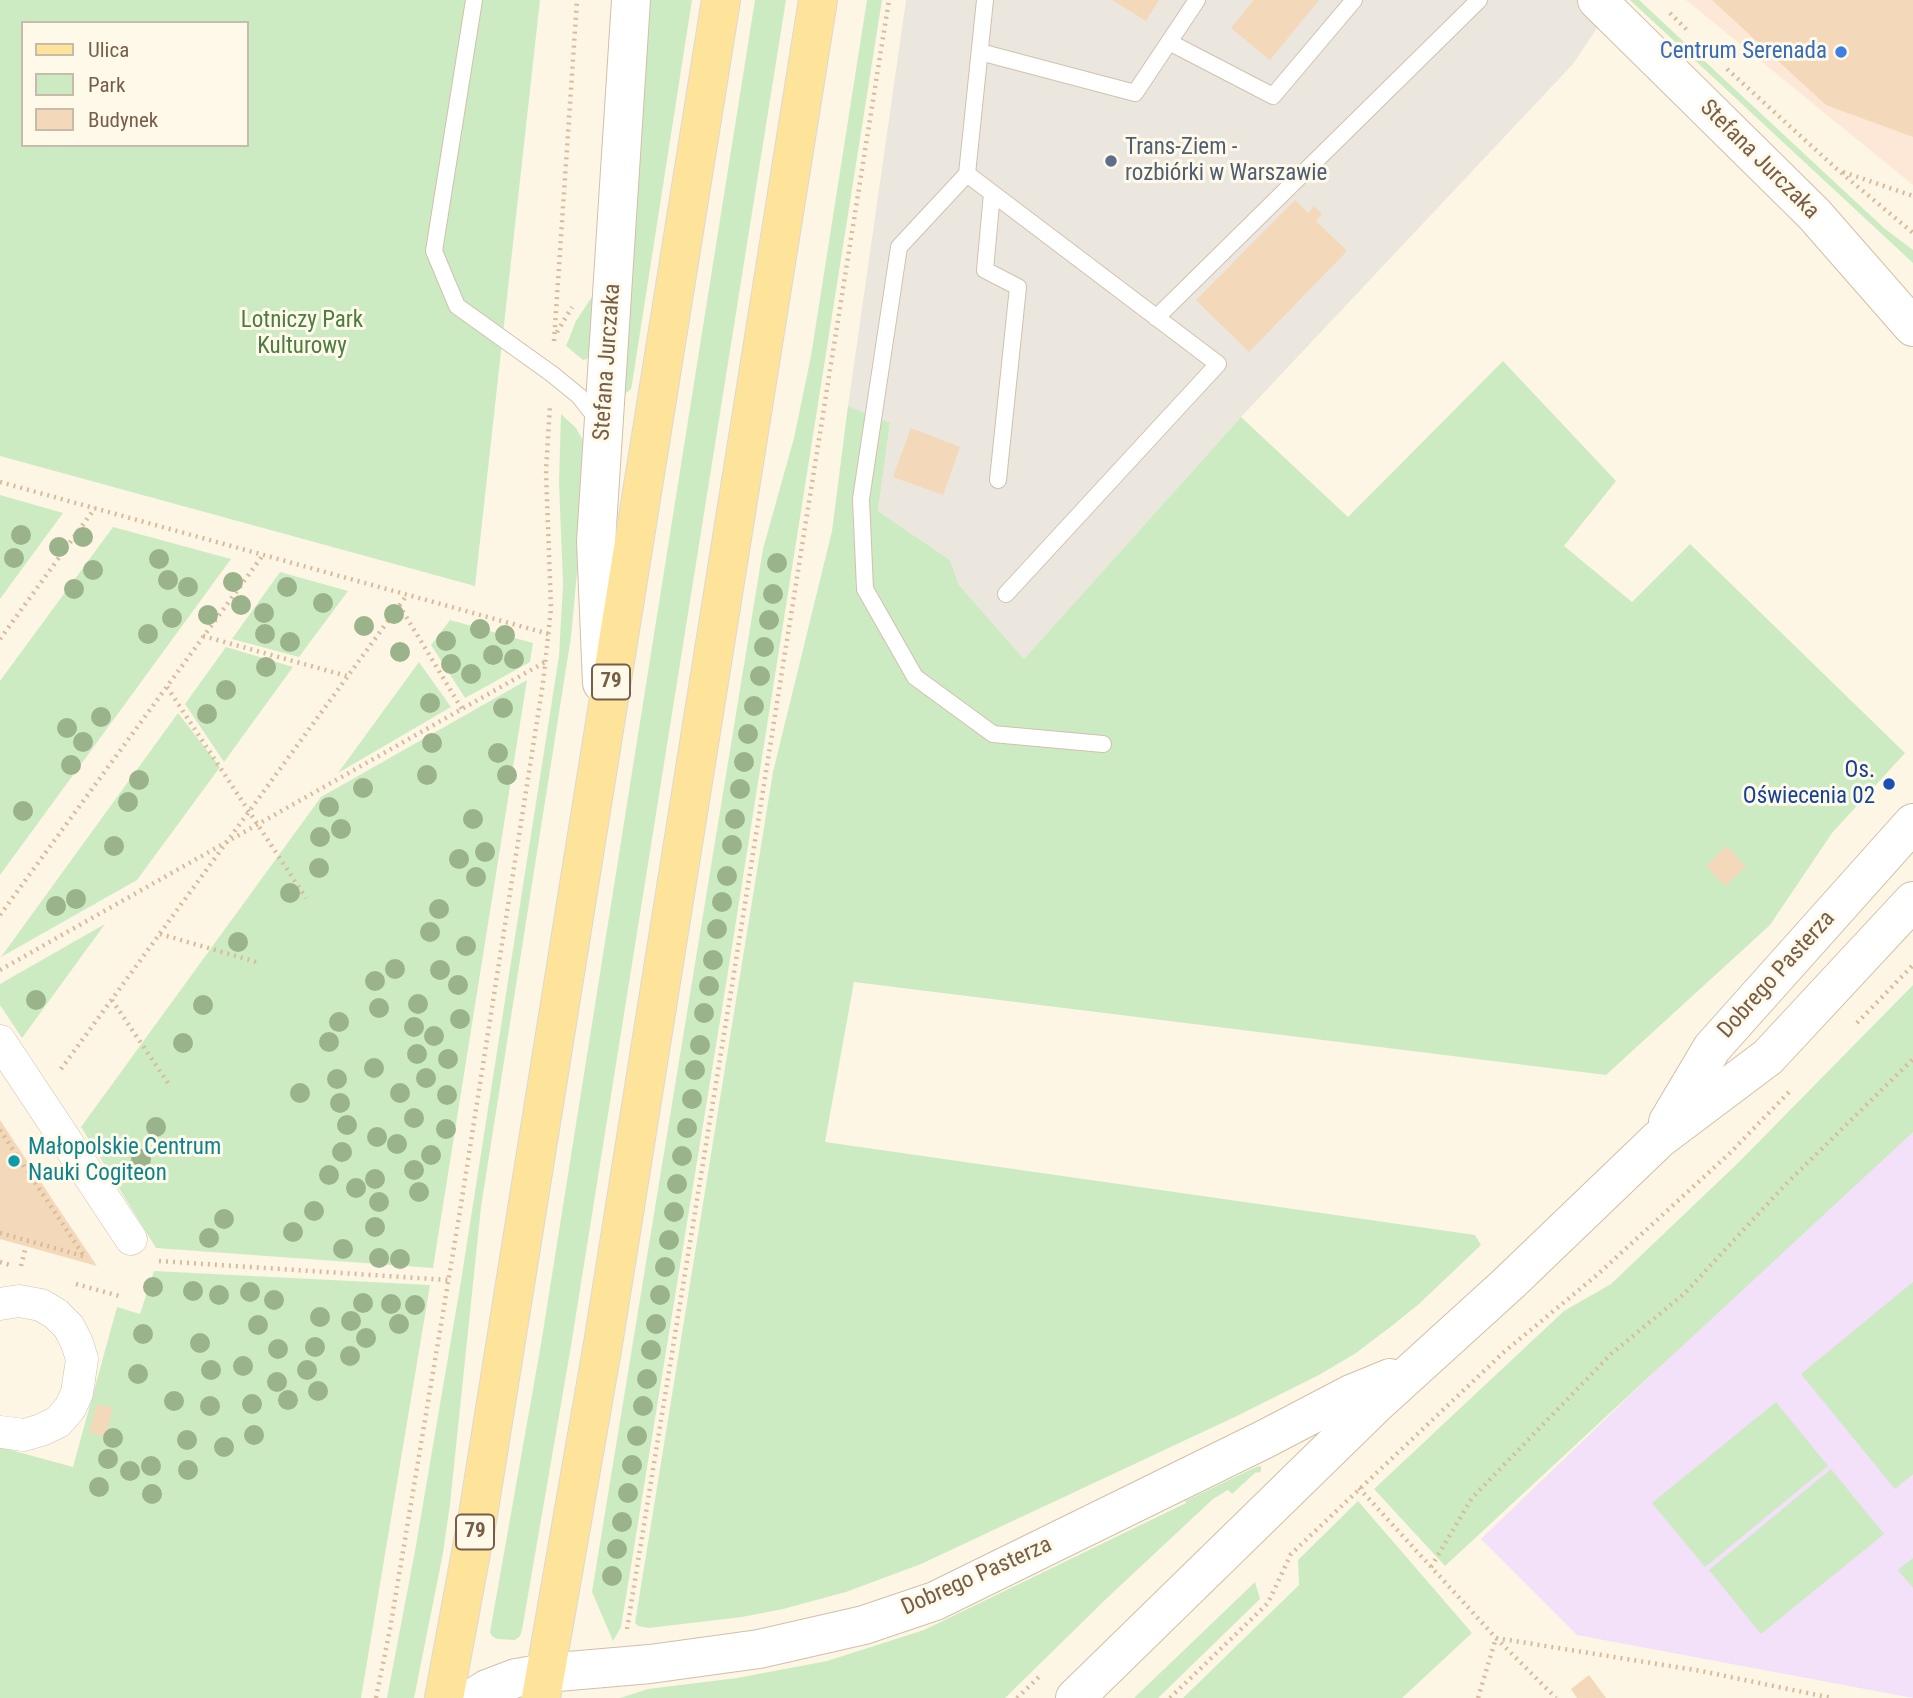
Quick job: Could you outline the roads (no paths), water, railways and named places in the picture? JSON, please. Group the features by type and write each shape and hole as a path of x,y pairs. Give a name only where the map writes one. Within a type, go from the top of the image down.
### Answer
{"main road":[{"name":"79","path":"444,1698 480,1501 721,0"},
{"path":"543,1686 606,1330 818,0"}],"street":[{"name":"Stefana Jurczaka","path":"604,723 596,542 631,0"},
{"name":"Stefana Jurczaka","path":"1601,4 1814,214 1913,327"},
{"name":"Dobrego Pasterza","path":"1658,1139 1712,1048 1913,822"},
{"name":"Dobrego Pasterza","path":"1075,1698 1290,1487 1508,1284 1658,1139 1768,1057 1913,901"},
{"path":"0,1041 131,1239"},
{"path":"0,1304 19,1301 41,1305 56,1314 69,1326 82,1359 77,1394 58,1422 24,1435 0,1432"},
{"name":"Dobrego Pasterza","path":"473,1698 487,1689 516,1678 543,1686 650,1664 760,1649 864,1625 935,1601 1351,1394 1417,1367"},
{"path":"1265,1439 1286,1445 1293,1453 1297,1466 1290,1487"}],"lane":[{"path":"474,0 434,251 457,306 579,396 604,430"},
{"path":"985,0 967,174 899,247 861,499 865,589 915,677 993,734 1103,744"},
{"path":"980,52 1135,93 1197,0"},
{"path":"1169,42 1273,96 1354,0"},
{"path":"1156,318 1479,0"},
{"path":"967,174 1217,364 1006,594"},
{"path":"992,193 985,270 1017,287 998,480"}],"place":[{"name":"Centrum Serenada","path":"1841,52"},
{"name":"Trans-Ziem - rozbiórki w Warszawie","path":"1111,161"},
{"name":"Os. Oświecenia 02","path":"1889,784"},
{"name":"Małopolskie Centrum Nauki Cogiteon","path":"14,1161"}],"park label":[{"name":"Lotniczy Park Kulturowy","path":"302,334"}]}
